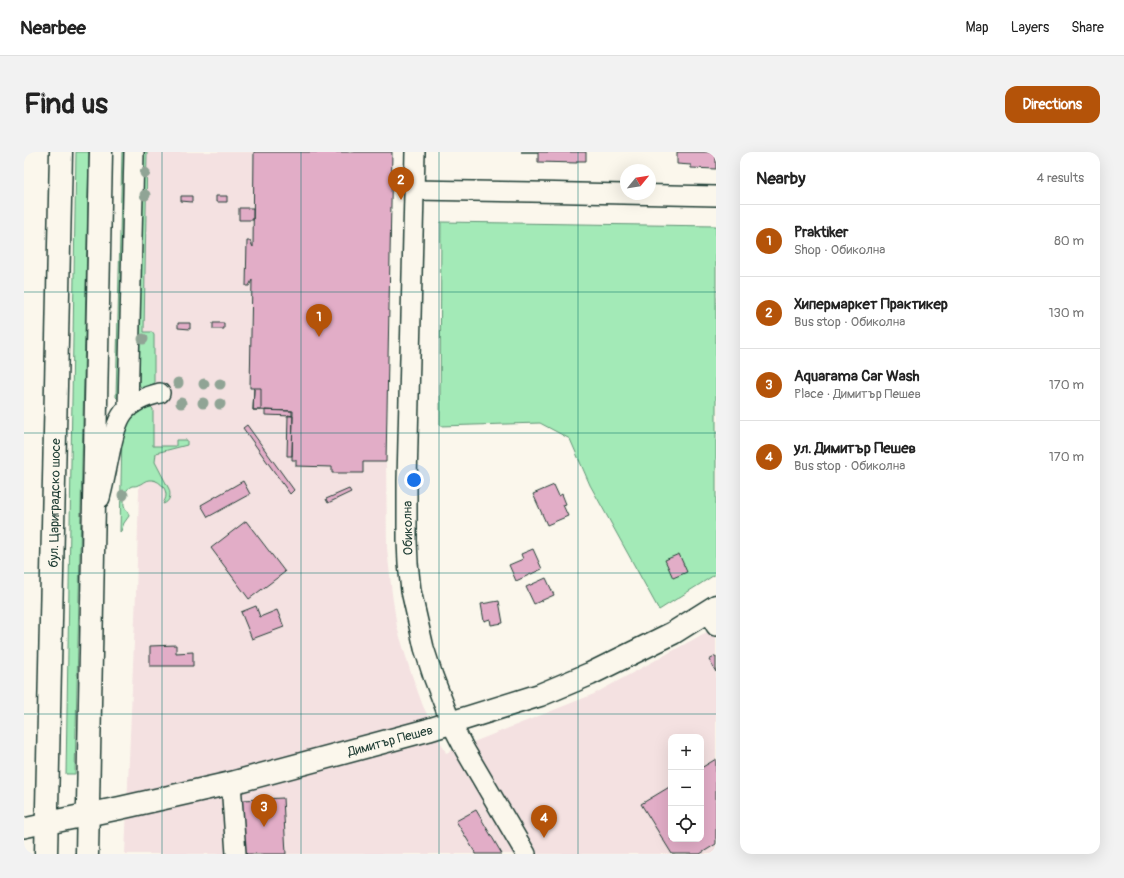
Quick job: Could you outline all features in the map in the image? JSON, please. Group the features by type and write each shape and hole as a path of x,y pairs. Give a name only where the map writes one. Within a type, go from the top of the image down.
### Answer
{"main road":[{"name":"бул. Цариградско шосе","path":"46,854 61,152"},
{"path":"87,854 101,152"},
{"name":"Димитър Пешев","path":"47,823 120,808 231,782 451,723 540,695 590,674 672,633 713,615"}],"street":[{"path":"128,408 134,152"},
{"name":"Обиколна","path":"415,152 407,481 407,540 411,591 424,648 451,723 465,750 526,854"},
{"path":"415,190 716,196"},
{"path":"93,533 117,422 128,408 142,398 160,393"},
{"path":"231,782 236,854"},
{"path":"24,828 47,823"}],"shaded area":[{"path":"147,152 392,152 386,462 387,548 397,627 423,706 446,753 594,694 716,627 716,852 713,854 125,854 136,594"}],"green space":[{"path":"76,152 89,152 75,774 66,774"},
{"path":"122,152 127,152 119,400 116,397"},
{"path":"143,152 147,152 144,332 152,332 154,335 154,384 152,387 144,388 139,384"},
{"path":"441,222 716,226 716,574 659,610 590,485 570,439 540,423 440,426"},
{"path":"151,407 153,409 153,446 176,446 176,440 187,440 187,445 156,453 155,462 170,491 170,496 167,502 163,504 166,492 158,482 148,480 137,486 128,488 125,495 124,504 129,516 120,532 122,434 130,417 144,408"}],"building":[{"path":"254,152 392,152 386,462 363,462 363,473 332,473 332,467 296,466 296,460 292,460 293,411 253,410 254,388 250,388 252,280 249,286 246,286 247,241 250,241 253,247"},
{"path":"538,152 586,152 586,161 577,161 577,163 538,162"},
{"path":"677,152 716,152 716,169 691,168 691,165 677,164"},
{"path":"181,196 192,196 192,202 181,201"},
{"path":"216,196 227,196 227,202 216,202"},
{"path":"239,208 253,208 253,220 239,220"},
{"path":"178,323 190,323 190,329 178,328"},
{"path":"213,323 224,323 224,329 213,329"},
{"path":"254,388 261,388 261,410 253,410"},
{"path":"265,410 292,411 292,416 265,415"},
{"path":"288,415 293,416 292,456 287,456"},
{"path":"247,425 294,490 290,494 243,428"},
{"path":"243,481 250,494 208,517 201,505"},
{"path":"554,485 559,496 562,494 566,504 563,505 568,516 547,525 533,494"},
{"path":"349,489 351,492 328,503 326,499"},
{"path":"246,521 285,572 249,599 211,548"},
{"path":"533,549 542,569 516,581 509,565 523,559 521,554"},
{"path":"679,554 687,572 673,578 665,560"},
{"path":"546,578 554,595 534,604 526,587"},
{"path":"499,601 503,623 491,625 490,619 484,621 481,604"},
{"path":"256,606 260,617 277,610 284,627 252,639 241,612"},
{"path":"176,645 176,653 193,652 193,666 150,666 150,646"},
{"path":"716,656 716,672 709,660"},
{"path":"716,759 716,844 700,854 672,854 641,804 668,788 668,842 704,842 704,766"},
{"path":"283,798 286,854 244,854 242,800"},
{"path":"476,810 502,854 476,854 456,821"}],"place":[{"name":"Хипермаркет Практикер","path":"401,200"},
{"name":"Praktiker","path":"319,337"},
{"name":"Aquarama Car Wash","path":"264,827"},
{"name":"ул. Димитър Пешев","path":"544,838"}]}
